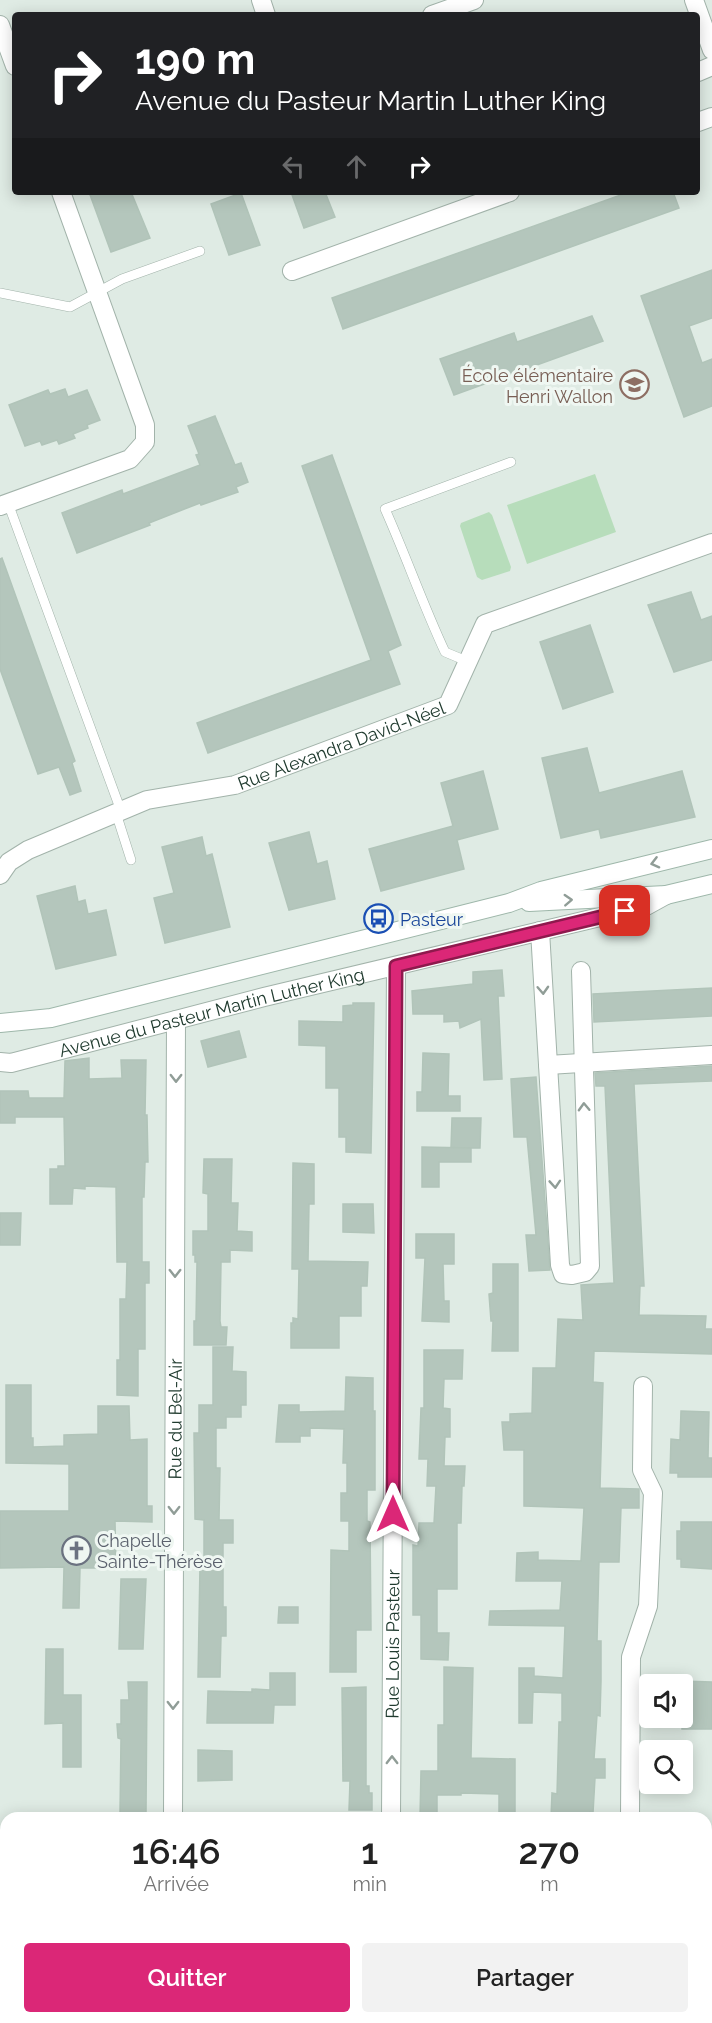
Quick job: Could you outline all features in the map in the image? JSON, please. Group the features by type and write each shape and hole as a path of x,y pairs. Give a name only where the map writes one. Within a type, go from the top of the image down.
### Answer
{"street":[{"path":"440,12 474,0"},
{"path":"700,17 712,50"},
{"path":"0,25 12,58"},
{"path":"4,505 130,459 145,442 145,425 62,195"},
{"path":"291,271 502,195"},
{"name":"Rue Alexandra David-Néel","path":"0,875 9,862 28,850 147,800 235,785 448,705 485,624 712,543"},
{"name":"Avenue du Pasteur Martin Luther King","path":"0,1023 51,1018 509,903 541,891 712,849"},
{"name":"Avenue du Pasteur Martin Luther King","path":"509,903 666,895 712,884"},
{"name":"Avenue du Pasteur Martin Luther King","path":"0,1062 11,1063 176,1020 646,906 666,895"},
{"path":"540,931 560,1265 563,1274 572,1275 585,1272 590,1266 581,971"},
{"name":"Rue Louis Pasteur","path":"392,1812 396,966"},
{"name":"Rue du Bel-Air","path":"173,1812 176,1020"},
{"path":"548,1065 712,1055"},
{"path":"630,1812 631,1657 648,1606 653,1492 642,1470 643,1386"}],"lane":[{"path":"0,293 70,307 122,279 200,251"},
{"path":"469,662 445,652 385,509 511,462"},
{"path":"4,505 119,812 131,860"}],"green space":[{"path":"595,474 616,532 527,564 507,505"},
{"path":"489,512 511,567 510,571 482,580 477,577 460,526 461,523"}],"building":[{"path":"90,195 132,195 150,238 111,252"},
{"path":"242,195 260,245 229,255 211,204"},
{"path":"292,195 326,195 335,217 304,228"},
{"path":"621,195 674,195 679,208 343,329 332,298"},
{"path":"712,270 712,318 689,326 702,363 712,359 712,406 684,417 641,296"},
{"path":"592,316 603,341 454,395 440,359 514,333 517,342"},
{"path":"65,389 68,397 87,390 100,420 73,434 75,438 59,444 57,440 42,445 40,441 25,446 9,405 48,390 50,394"},
{"path":"215,416 235,465 241,463 248,482 236,487 238,492 201,505 200,503 77,553 62,513 122,490 123,494 200,465 196,455 199,454 188,426"},
{"path":"332,455 401,645 388,651 400,684 208,753 197,723 371,660 302,466"},
{"path":"2,558 75,761 72,763 81,791 70,795 59,767 38,774 0,669 0,559"},
{"path":"691,592 701,620 712,616 712,660 674,672 648,605"},
{"path":"590,625 613,692 563,709 540,642"},
{"path":"587,748 599,793 682,771 695,817 601,838 599,829 561,838 542,758"},
{"path":"483,771 498,829 457,840 464,869 381,891 369,849 453,826 441,783"},
{"path":"309,832 317,864 327,861 335,899 289,910 269,843"},
{"path":"202,837 206,856 212,854 230,927 165,943 154,898 174,893 162,847"},
{"path":"75,886 78,902 85,900 88,914 106,910 116,955 56,969 37,896"},
{"path":"502,970 504,996 498,996 502,1079 484,1080 481,1019 460,1028 459,1021 444,1022 444,1014 413,1014 412,991 473,984 473,972"},
{"path":"712,988 712,1016 594,1022 593,994"},
{"path":"353,1003 374,1003 371,1153 346,1152 346,1137 339,1137 339,1088 326,1088 326,1046 299,1045 299,1021 343,1022 343,1006 353,1005"},
{"path":"239,1031 246,1057 208,1067 201,1041"},
{"path":"423,1053 449,1054 448,1096 460,1096 460,1111 417,1111 417,1092 422,1092"},
{"path":"89,1058 89,1079 122,1078 121,1060 146,1060 145,1115 147,1115 148,1162 145,1162 144,1197 142,1197 142,1262 149,1262 149,1283 145,1283 145,1349 138,1349 138,1396 117,1395 117,1360 120,1360 120,1299 126,1299 127,1262 117,1262 116,1187 73,1188 72,1204 50,1204 50,1169 65,1166 64,1117 15,1117 15,1123 0,1123 0,1091 28,1091 29,1098 64,1098 65,1061"},
{"path":"712,1066 712,1081 634,1084 644,1286 640,1286 639,1315 706,1316 705,1329 712,1329 712,1354 594,1351 593,1382 603,1383 600,1488 639,1489 639,1508 621,1508 619,1562 599,1562 597,1641 601,1641 601,1681 600,1716 597,1715 594,1759 605,1759 605,1778 595,1778 593,1812 551,1812 552,1793 557,1794 562,1693 533,1692 532,1723 519,1723 519,1668 534,1668 534,1676 563,1678 565,1626 489,1625 490,1611 560,1610 562,1581 516,1581 517,1553 538,1552 538,1560 581,1561 584,1508 524,1506 524,1450 504,1450 502,1422 510,1422 510,1414 532,1413 533,1368 556,1368 558,1319 583,1320 581,1285 614,1283 605,1086 596,1086 595,1073"},
{"path":"536,1077 550,1270 529,1271 526,1235 536,1235 527,1137 514,1137 511,1079"},
{"path":"452,1118 481,1118 480,1148 451,1148"},
{"path":"422,1147 471,1148 471,1162 439,1162 439,1187 422,1187"},
{"path":"204,1159 232,1159 231,1203 238,1203 237,1231 252,1232 252,1251 230,1250 230,1262 221,1262 220,1321 221,1327 227,1327 226,1345 194,1345 197,1262 193,1255 193,1231 208,1231 208,1194 203,1193"},
{"path":"293,1163 314,1164 314,1204 309,1204 308,1261 368,1262 367,1286 361,1286 361,1316 339,1316 339,1348 291,1348 291,1323 293,1323 293,1318 298,1319 299,1269 292,1269"},
{"path":"343,1204 373,1204 374,1233 343,1232"},
{"path":"0,1213 21,1213 20,1245 0,1245"},
{"path":"416,1234 454,1234 454,1264 443,1264 444,1301 449,1301 449,1322 422,1321 425,1258 416,1258"},
{"path":"493,1264 518,1264 518,1351 492,1351 493,1321 491,1321 489,1294 493,1293"},
{"path":"213,1347 233,1347 232,1371 246,1372 246,1405 241,1405 241,1417 226,1417 226,1428 216,1428 216,1468 220,1468 219,1520 233,1520 233,1543 223,1543 223,1607 226,1607 226,1636 221,1636 220,1677 198,1677 200,1566 204,1566 204,1520 195,1519 194,1433 199,1433 199,1405 213,1405"},
{"path":"424,1350 463,1350 462,1379 444,1379 443,1408 450,1409 450,1437 445,1437 444,1466 465,1466 461,1523 457,1523 457,1589 437,1589 437,1633 449,1633 448,1660 421,1659 421,1615 413,1615 413,1545 418,1546 419,1523 434,1523 436,1486 427,1486 428,1459 419,1459 421,1408 424,1408"},
{"path":"346,1377 373,1378 375,1490 367,1490 367,1521 370,1522 371,1630 356,1630 356,1672 330,1672 331,1550 349,1551 349,1521 341,1521 341,1493 347,1493 347,1463 343,1463 344,1429 310,1428 310,1436 300,1436 300,1442 276,1442 279,1405 299,1405 299,1412 345,1411"},
{"path":"6,1385 31,1385 33,1447 64,1446 64,1435 98,1434 98,1406 129,1406 130,1440 147,1439 147,1506 152,1506 152,1522 115,1521 116,1568 80,1568 79,1608 63,1608 64,1567 0,1568 0,1511 69,1511 69,1464 6,1463"},
{"path":"681,1411 709,1412 708,1458 712,1458 712,1477 678,1477 678,1473 670,1473 671,1439 680,1440"},
{"path":"681,1522 712,1522 712,1569 681,1567 681,1559 677,1559 677,1531 681,1531"},
{"path":"121,1579 146,1579 143,1649 119,1649"},
{"path":"279,1607 298,1607 298,1623 278,1623"},
{"path":"46,1649 63,1649 63,1695 81,1695 81,1767 63,1767 63,1723 45,1724"},
{"path":"444,1667 473,1668 471,1758 515,1759 515,1812 499,1812 499,1794 461,1793 461,1795 437,1795 437,1812 420,1812 421,1771 438,1771 438,1725 444,1725"},
{"path":"270,1673 295,1673 295,1705 274,1705 273,1723 207,1723 208,1691 270,1690"},
{"path":"693,1681 712,1682 712,1729 682,1729 693,1728"},
{"path":"128,1682 147,1682 146,1812 120,1812 121,1739 118,1738 117,1724 121,1724 121,1700 129,1700"},
{"path":"366,1687 366,1786 369,1786 369,1793 372,1793 372,1810 349,1810 350,1781 343,1781 342,1688"},
{"path":"198,1750 232,1751 232,1780 198,1781"}],"place":[{"name":"École élémentaire Henri Wallon","path":"634,385"},
{"name":"Pasteur","path":"379,919"},
{"name":"Chapelle Sainte-Thérèse","path":"76,1550"}],"route":[{"path":"393,1514 396,966 625,911"}]}
